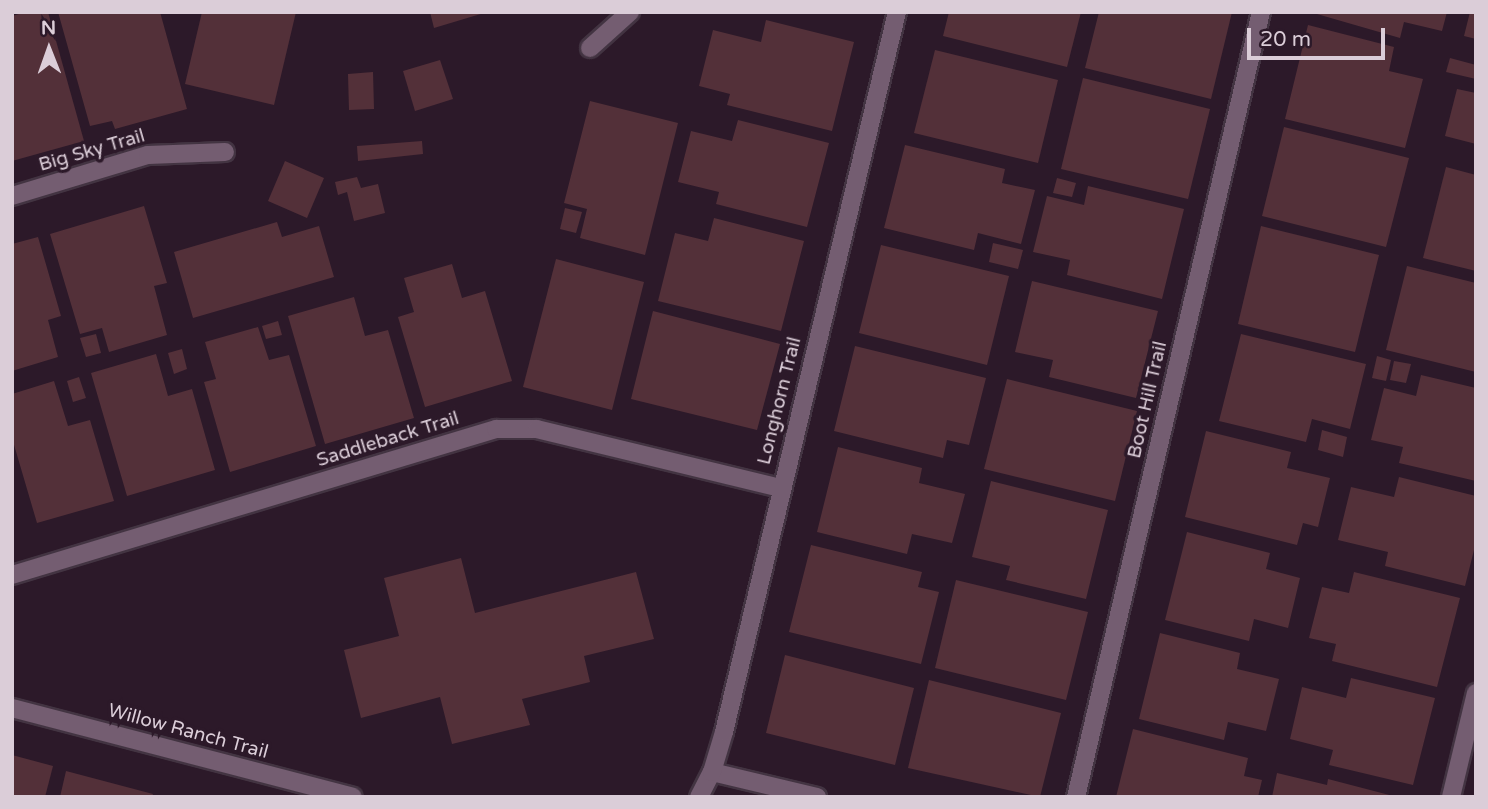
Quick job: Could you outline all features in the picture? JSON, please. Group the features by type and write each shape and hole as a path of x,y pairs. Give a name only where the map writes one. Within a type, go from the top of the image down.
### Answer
{"lane":[{"path":"590,48 629,12"},
{"name":"Longhorn Trail","path":"698,797 712,772 897,12"},
{"name":"Boot Hill Trail","path":"1076,797 1261,12"},
{"name":"Big Sky Trail","path":"12,196 148,155 225,152"},
{"name":"Saddleback Trail","path":"12,575 496,429 537,429 781,488"},
{"path":"1451,797 1476,693"},
{"name":"Willow Ranch Trail","path":"12,708 353,797"},
{"path":"712,772 817,797"}],"building":[{"path":"26,12 48,12 84,141 12,161 12,16"},
{"path":"58,12 160,12 187,109 115,129 112,121 90,126"},
{"path":"202,12 296,12 274,105 185,84"},
{"path":"430,12 484,12 484,13 434,28"},
{"path":"949,12 1081,12 1067,67 943,36"},
{"path":"1099,12 1232,12 1211,99 1085,68"},
{"path":"1310,12 1447,12 1442,31 1404,22 1400,38"},
{"path":"1470,12 1476,12 1476,39 1464,36"},
{"path":"766,20 854,42 832,131 727,105 730,94 699,86 713,30 761,42"},
{"path":"1308,25 1394,47 1389,71 1423,79 1405,148 1285,119"},
{"path":"935,50 1058,80 1038,163 914,133"},
{"path":"1450,58 1476,65 1476,79 1446,72"},
{"path":"440,60 453,99 415,111 403,71"},
{"path":"373,72 374,109 349,110 348,74"},
{"path":"1083,78 1210,109 1188,199 1061,169"},
{"path":"1457,89 1476,93 1476,144 1445,136"},
{"path":"590,101 678,123 645,255 580,238 587,209 564,203"},
{"path":"738,120 829,143 807,227 716,204 719,192 678,182 691,131 732,141"},
{"path":"1284,127 1409,158 1386,247 1262,216"},
{"path":"422,141 423,154 358,161 357,146"},
{"path":"905,145 1005,169 1002,183 1035,190 1021,244 978,233 974,250 884,228"},
{"path":"285,161 324,178 307,218 268,201"},
{"path":"1446,167 1476,175 1476,271 1423,258"},
{"path":"357,177 361,188 378,184 385,213 354,221 347,192 338,195 335,182"},
{"path":"1057,178 1076,183 1072,197 1053,193"},
{"path":"1088,186 1184,209 1162,299 1067,275 1070,260 1033,252 1047,196 1084,205"},
{"path":"144,206 167,283 154,286 167,335 109,352 102,328 80,334 50,234"},
{"path":"565,208 582,212 576,233 560,229"},
{"path":"714,218 804,241 781,331 658,301 675,233 708,241"},
{"path":"277,222 282,237 319,226 334,277 193,318 174,252"},
{"path":"1261,226 1379,255 1355,352 1238,324"},
{"path":"38,237 61,316 48,320 58,357 12,371 12,244"},
{"path":"993,243 1023,250 1018,269 989,262"},
{"path":"881,245 1009,276 987,365 859,333"},
{"path":"556,259 644,282 612,410 523,387"},
{"path":"452,264 462,298 485,291 512,381 425,407 398,317 414,312 404,278"},
{"path":"1407,266 1476,283 1476,372 1386,350"},
{"path":"1032,281 1158,311 1136,398 1049,377 1053,360 1015,352"},
{"path":"354,297 365,336 388,330 414,418 325,444 288,316"},
{"path":"653,311 780,344 757,430 631,399"},
{"path":"278,321 282,335 266,339 262,326"},
{"path":"258,327 269,360 289,355 316,446 230,472 204,382 216,379 205,342"},
{"path":"96,334 101,353 86,357 80,338"},
{"path":"1241,334 1366,364 1350,429 1312,419 1306,442 1219,421"},
{"path":"855,346 986,378 969,445 947,440 943,458 834,431"},
{"path":"182,349 187,369 174,374 168,353"},
{"path":"156,354 168,396 192,389 215,470 127,496 91,373"},
{"path":"1377,356 1391,360 1386,381 1372,378"},
{"path":"1394,361 1411,364 1406,383 1390,380"},
{"path":"1421,375 1476,388 1476,481 1399,463 1403,447 1371,440 1384,388 1416,396"},
{"path":"79,377 86,398 73,402 67,381"},
{"path":"1007,379 1137,411 1115,501 984,469"},
{"path":"54,381 68,426 90,420 114,501 37,523 12,438 12,394"},
{"path":"1322,430 1347,437 1343,457 1318,450"},
{"path":"1206,431 1291,452 1287,468 1330,478 1318,527 1303,523 1297,545 1185,517"},
{"path":"838,447 922,468 919,483 965,494 952,543 912,534 907,554 817,532"},
{"path":"1399,477 1476,496 1476,542 1465,586 1385,566 1388,552 1338,540 1351,487 1394,497"},
{"path":"991,481 1108,510 1086,599 1006,580 1010,566 972,557"},
{"path":"1187,532 1270,553 1266,569 1300,578 1288,628 1254,619 1249,641 1165,620"},
{"path":"811,545 922,572 918,587 939,592 921,664 789,632"},
{"path":"461,558 475,613 636,572 654,639 584,656 590,682 522,699 530,725 452,744 440,697 361,718 344,650 399,636 384,578"},
{"path":"1354,572 1460,598 1437,687 1332,661 1336,644 1309,638 1322,587 1349,593"},
{"path":"956,580 1088,612 1066,700 935,668"},
{"path":"1160,633 1240,653 1237,669 1279,679 1266,731 1228,722 1224,740 1139,719"},
{"path":"785,655 914,688 895,765 766,733"},
{"path":"1351,678 1435,698 1413,785 1329,765 1333,750 1290,739 1302,687 1346,698"},
{"path":"929,680 1061,713 1040,797 908,768"},
{"path":"1133,729 1248,758 1244,776 1262,780 1258,797 1116,797"},
{"path":"12,755 53,766 45,797 12,797"},
{"path":"66,771 153,794 152,797 60,797"},
{"path":"1277,773 1327,785 1328,779 1397,797 1272,797"}]}
